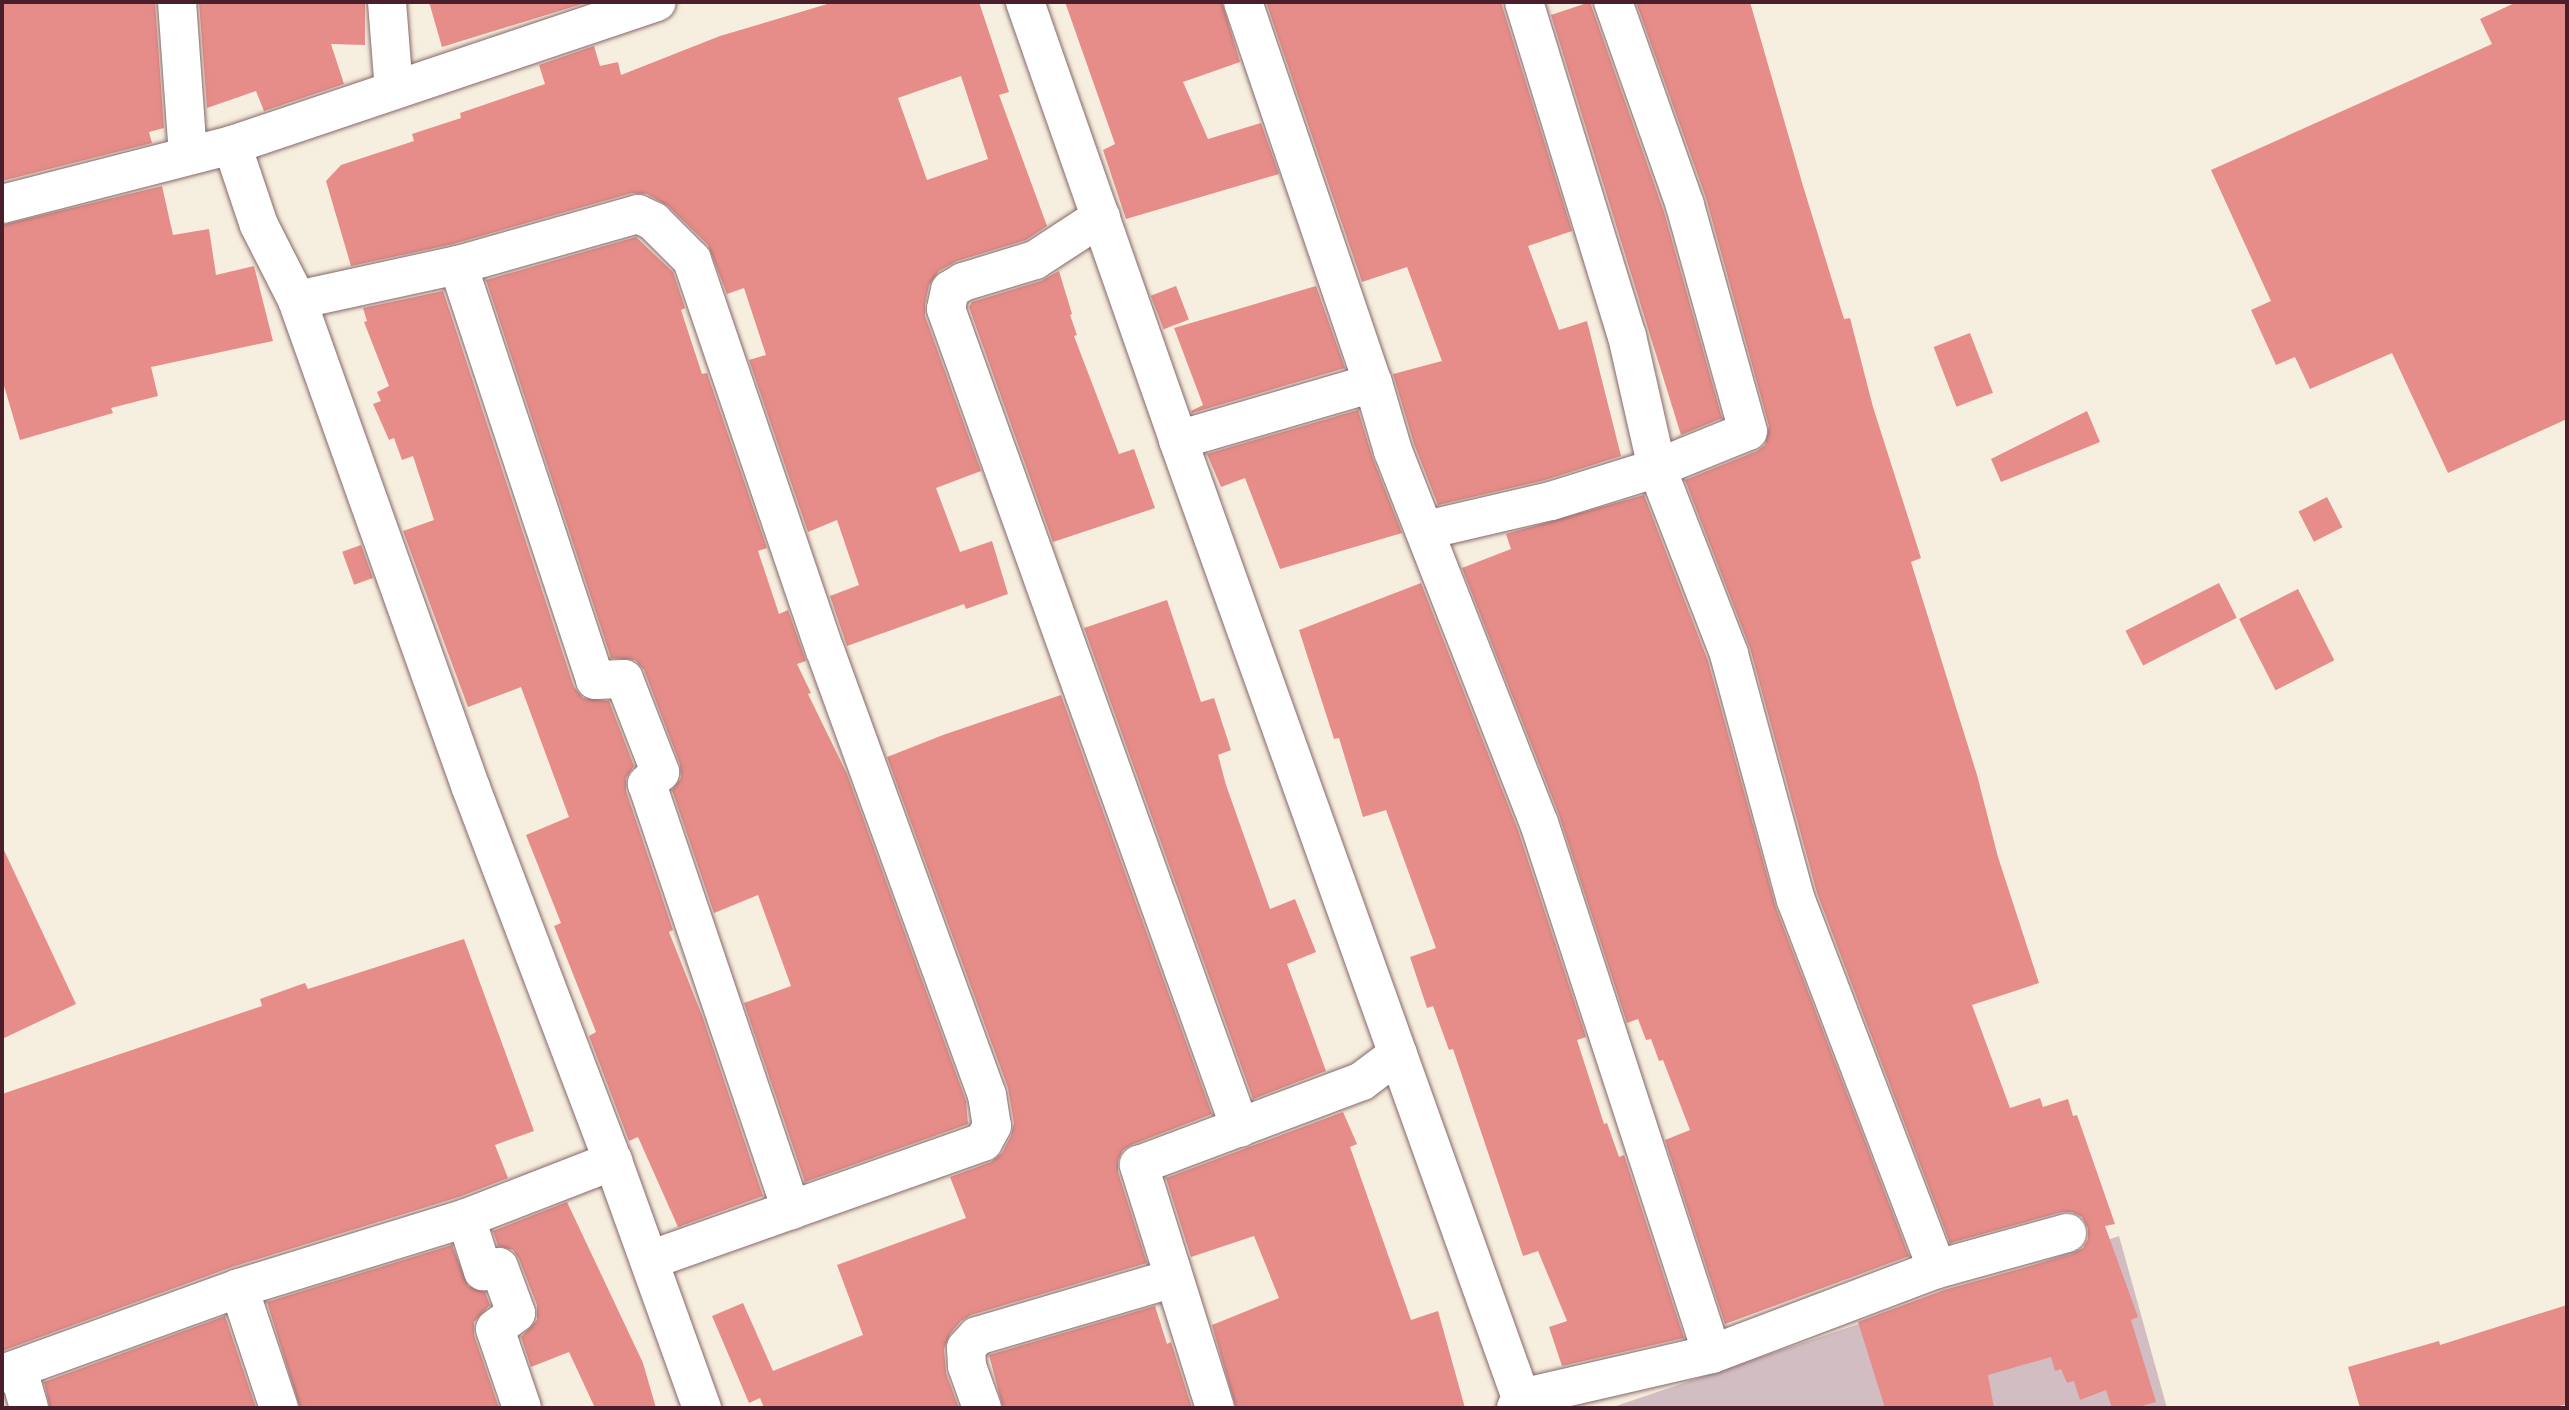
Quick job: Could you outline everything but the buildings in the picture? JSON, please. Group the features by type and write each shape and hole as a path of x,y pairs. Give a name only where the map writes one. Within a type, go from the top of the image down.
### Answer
{"street":[{"path":"177,2 188,155"},
{"path":"387,2 394,90"},
{"path":"2,204 232,145 394,90 599,10 657,2"},
{"path":"1025,2 1178,440 1398,1054 1518,1403 1712,1354 1937,1269 2067,1233"},
{"path":"1243,2 1373,383 1393,451 1539,823 1712,1354"},
{"path":"1524,2 1627,336 1657,468 1729,654 1796,900 1937,1269"},
{"path":"1426,530 1551,501 1657,468 1748,431 1685,205 1613,2"},
{"path":"232,145 259,225 297,300 471,788 613,1161 702,1408"},
{"path":"297,300 458,265 638,214 653,221 692,260 825,650 987,1095 992,1126 982,1142 649,1260"},
{"path":"1101,217 1035,260 963,282 950,290 946,309 1240,1128"},
{"path":"458,265 594,680 624,678 660,772 647,784 791,1210"},
{"path":"1178,440 1373,383"},
{"path":"1215,1408 1139,1165 1362,1081 1398,1054"},
{"path":"29,1408 10,1372 239,1288 466,1218 613,1161"},
{"path":"466,1218 483,1270 499,1267 516,1313 495,1329 522,1408"},
{"path":"982,1408 967,1366 966,1348 977,1335 1174,1278"},
{"path":"239,1288 279,1408"}],"shaded area":[{"path":"2119,1236 2167,1408 1610,1408"}]}
